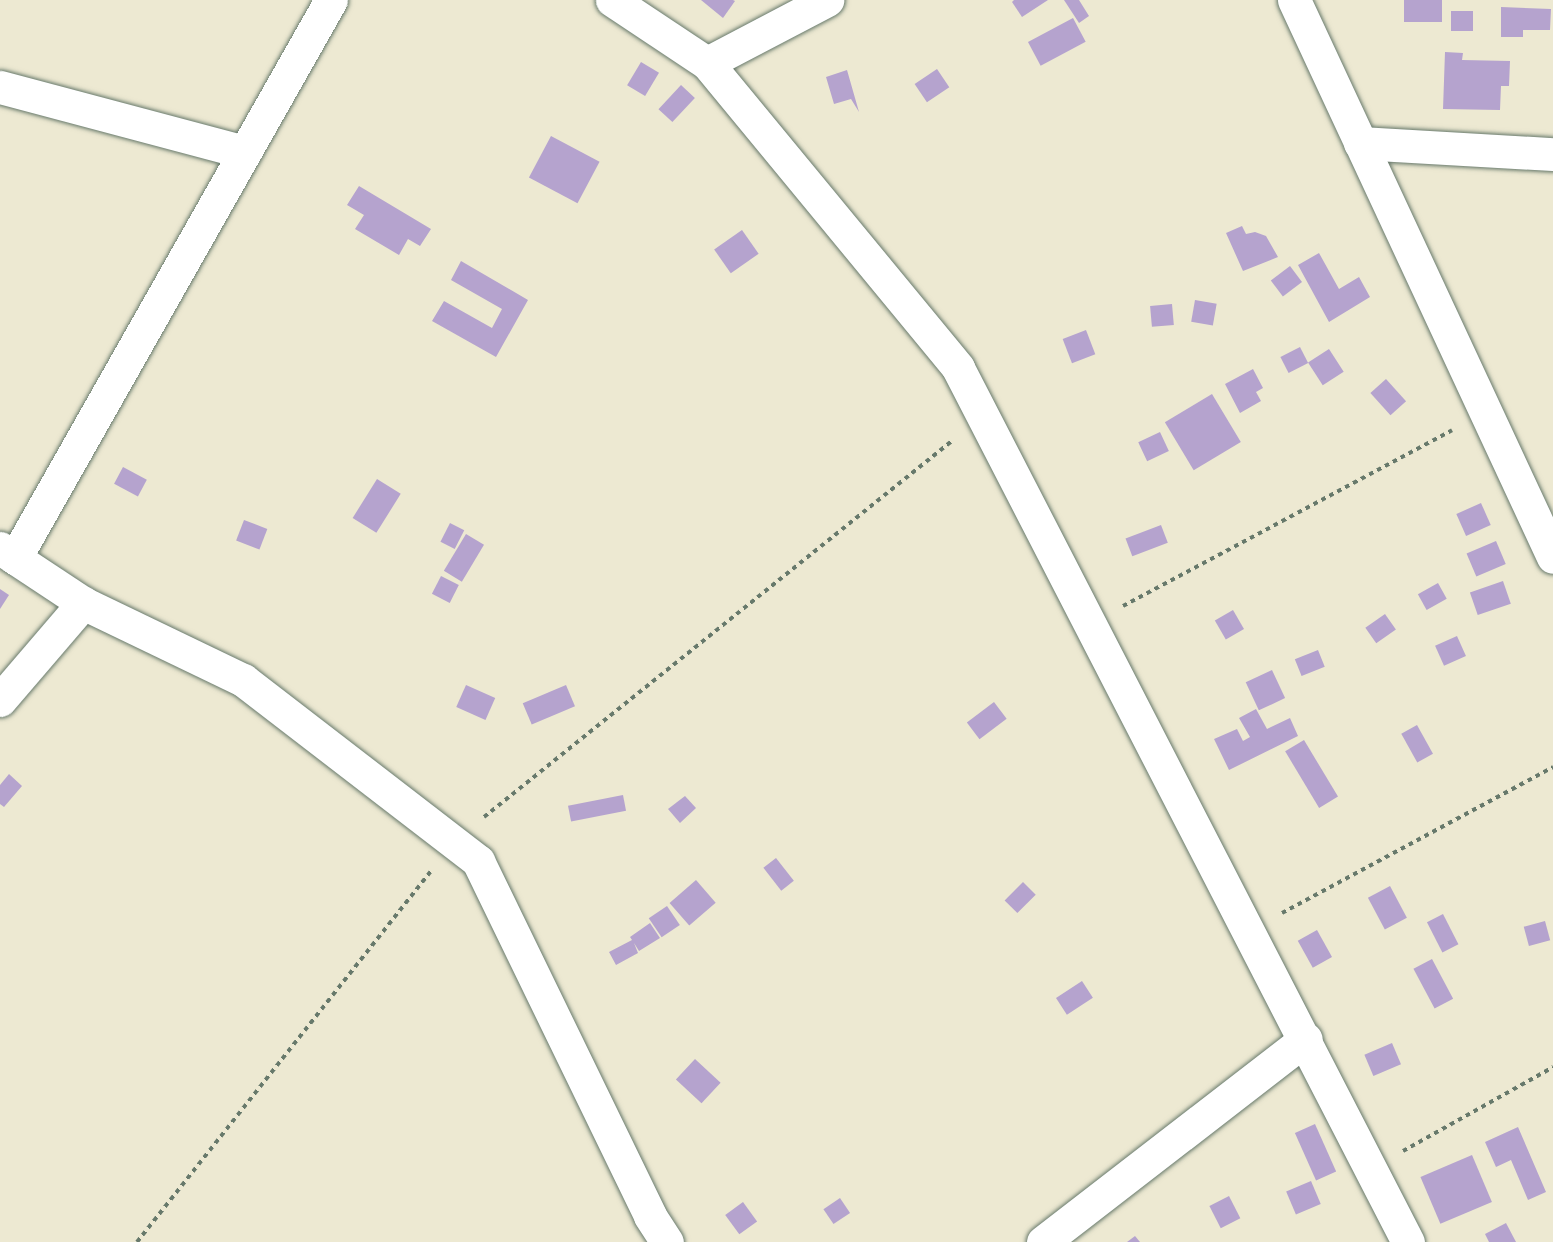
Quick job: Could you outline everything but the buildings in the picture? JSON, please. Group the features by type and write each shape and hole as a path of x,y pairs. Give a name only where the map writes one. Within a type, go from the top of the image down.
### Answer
{"street":[{"path":"331,0 245,152 8,553 83,603 243,680 478,861 650,1216 667,1242"},
{"path":"612,0 707,63 958,368 1250,930 1408,1242"},
{"path":"707,63 827,0"},
{"path":"1294,0 1553,557"},
{"path":"0,87 245,152"},
{"path":"1360,143 1553,154"},
{"path":"0,700 83,603"},
{"path":"1054,1239 1306,1039"}],"path":[{"path":"1091,624 1485,412"},
{"path":"137,1242 454,842 983,416"},
{"path":"1250,930 1553,767"},
{"path":"1371,1169 1553,1067"}]}
